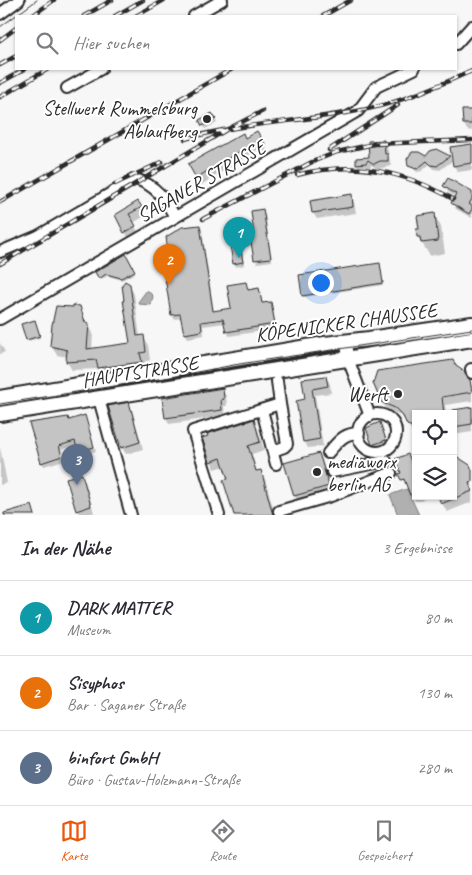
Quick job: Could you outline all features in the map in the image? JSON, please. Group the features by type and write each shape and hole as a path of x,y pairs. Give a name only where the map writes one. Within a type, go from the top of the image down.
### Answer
{"main road":[{"name":"KÖPENICKER CHAUSSEE","path":"226,360 472,324"},
{"name":"KÖPENICKER CHAUSSEE","path":"287,368 472,338"},
{"name":"HAUPTSTRASSE","path":"0,398 226,360"},
{"name":"HAUPTSTRASSE","path":"0,414 287,368"},
{"path":"95,382 100,399"}],"street":[{"path":"0,14 19,0"},
{"path":"196,15 222,0"},
{"path":"457,43 472,26"},
{"path":"67,88 99,70"},
{"name":"SAGANER STRASSE","path":"0,319 358,111 372,91 381,84 412,70"},
{"path":"0,252 38,236 135,179 147,184 162,195 175,217"},
{"path":"346,342 348,359 370,416"},
{"path":"272,451 284,447 286,444 277,381"},
{"path":"100,399 130,515"},
{"path":"219,515 193,431 280,404"},
{"path":"262,410 276,464"},
{"path":"279,511 393,478 384,456 366,448 362,444 359,433 362,423 370,416 376,415 388,418 395,427 396,433 392,445 384,456 332,472"},
{"path":"328,453 344,436 350,433 359,433"}],"shaded area":[{"path":"147,290 153,296 151,305 139,304 138,302"},
{"path":"407,489 419,515 398,515 390,495"}],"building":[{"path":"462,110 472,110 472,124 463,124"},
{"name":"Stellwerk Rummelsburg Ablaufberg","path":"212,113 216,119 202,126 199,120"},
{"path":"257,131 266,145 259,149 256,144 252,144 196,178 188,164 243,133 245,138"},
{"path":"384,140 385,154 388,154 388,161 380,161 374,164 368,160 366,163 356,164 356,158 369,157 368,141"},
{"path":"472,144 472,163 453,166 450,147"},
{"path":"436,149 450,156 437,166 431,165 427,161 417,169 408,166 407,159 412,152 419,152 426,156 430,151"},
{"path":"448,178 472,192 472,199 469,204 472,206 472,209 469,214 451,203 456,194 443,186"},
{"path":"352,194 353,207 312,213 310,201"},
{"path":"138,201 142,207 129,214 136,226 124,233 115,215"},
{"path":"263,209 271,258 254,260 251,242 240,244 243,262 233,264 229,238 254,235 251,211"},
{"path":"435,213 438,241 421,243 420,237 417,237 416,229 419,229 417,216"},
{"path":"200,225 213,311 231,308 227,285 246,282 248,290 259,288 262,303 271,302 275,324 226,332 223,319 201,322 202,331 184,334 180,314 171,315 163,265 178,262 176,250 168,251 166,237 182,227"},
{"path":"126,254 135,271 121,278 106,274 99,279 95,272"},
{"path":"380,263 383,283 302,296 299,275"},
{"path":"125,281 130,284 137,336 144,335 146,352 140,353 142,362 98,368 96,360 66,362 67,350 50,346 56,306 80,306 85,322 89,323 87,349 130,343 123,300 122,285"},
{"path":"35,320 40,336 26,340 21,324"},
{"name":"Werft","path":"453,360 456,366 465,372 470,380 472,392 442,397 444,410 412,410 412,427 407,425 403,416 395,408 381,402 373,383 377,371"},
{"path":"326,376 328,386 312,389 320,439 303,442 296,401 305,399 302,379"},
{"path":"223,388 222,410 165,418 162,398"},
{"path":"129,402 140,442 121,448 108,406"},
{"path":"472,407 472,424 457,426 457,410 453,410"},
{"path":"85,415 94,447 78,452 75,441 59,446 62,456 41,463 29,423 68,417 69,420"},
{"path":"254,419 260,442 248,446 256,471 261,470 273,515 234,515 223,480 228,479 221,458 210,462 202,438 208,436 207,434"},
{"path":"380,422 386,440 372,445 366,428"},
{"path":"319,453 329,486 294,496 284,463"},
{"path":"408,454 412,464 412,494 410,495 404,479 401,480 398,474 401,473 395,459"},
{"path":"457,457 470,465 472,482 469,483 472,491 457,497"},
{"path":"82,474 91,506 76,511 66,478"},
{"path":"440,500 451,500 441,504"},
{"path":"32,505 35,515 4,515 4,513"}],"tram line":[{"path":"16,15 37,0"},
{"path":"0,27 15,16"},
{"path":"0,404 165,378 239,364 472,329"}],"railway":[{"path":"33,15 54,0"},
{"path":"86,15 112,0"},
{"path":"117,15 143,0"},
{"path":"138,15 164,0"},
{"path":"325,15 351,0"},
{"path":"0,40 15,29"},
{"path":"0,65 15,57"},
{"path":"0,83 23,70"},
{"path":"0,97 46,70"},
{"path":"0,202 230,70"},
{"path":"185,139 208,133 328,116 376,107 413,96 472,71"},
{"path":"329,150 398,105"},
{"path":"0,264 226,130 263,111"},
{"path":"203,219 312,162 337,152 374,144 472,140"},
{"path":"115,184 162,162"},
{"path":"297,175 338,168 377,171 415,181 453,199"}],"place":[{"name":"Stellwerk Rummelsburg Ablaufberg","path":"207,119"},
{"name":"DARK MATTER","path":"239,258"},
{"name":"Sisyphos","path":"169,285"},
{"name":"Werft","path":"398,394"},
{"name":"mediaworx berlin AG","path":"317,472"},
{"name":"binfort GmbH","path":"77,485"}]}
